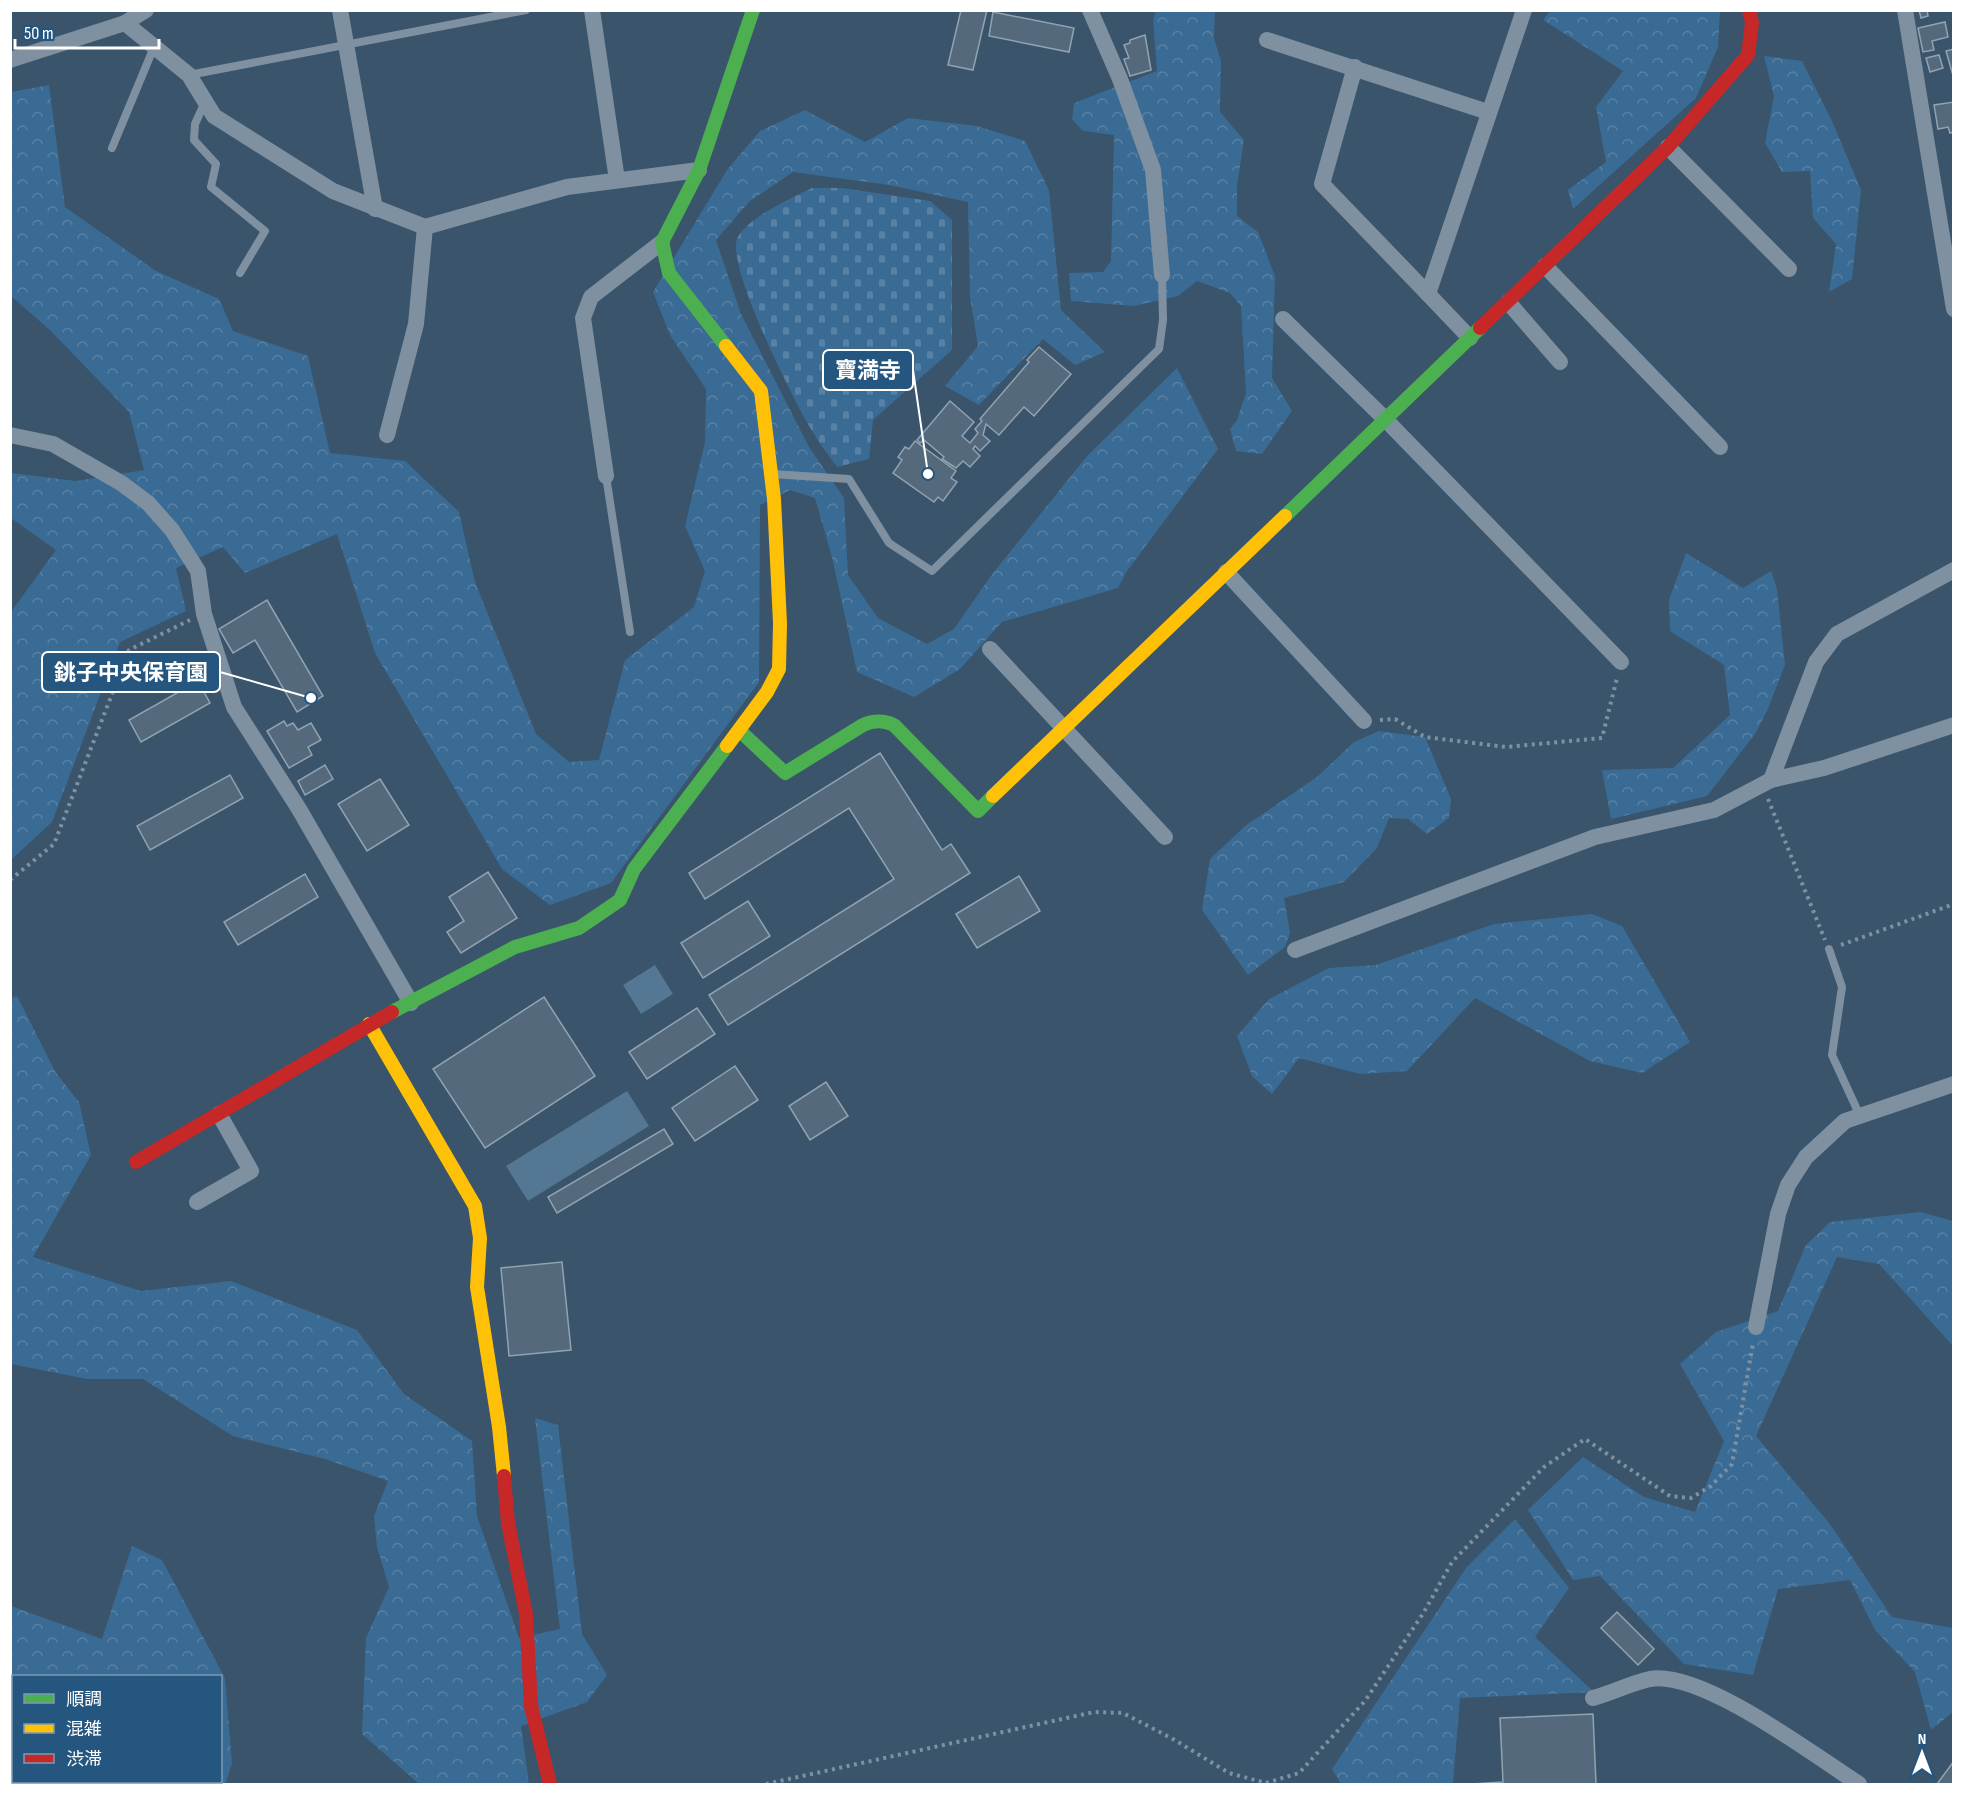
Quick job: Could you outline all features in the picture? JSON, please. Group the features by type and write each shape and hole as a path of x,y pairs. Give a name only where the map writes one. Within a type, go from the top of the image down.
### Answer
{"street":[{"path":"10,60 125,23 146,10"},
{"path":"340,10 375,209"},
{"path":"592,10 617,180"},
{"path":"606,476 583,318 591,297 662,242 699,170 753,10"},
{"path":"1090,10 1120,79 1154,170 1162,275"},
{"path":"1428,294 1524,10"},
{"path":"740,731 785,773 863,724 872,720 885,720 894,725 978,811 1668,147 1748,55 1752,23 1749,10"},
{"path":"1905,10 1953,307"},
{"path":"125,23 189,75 214,116 333,191 425,227 567,187 699,170"},
{"path":"1267,40 1488,112"},
{"path":"1355,67 1322,184 1470,338"},
{"path":"1668,147 1789,269"},
{"path":"387,435 416,324 425,227"},
{"path":"136,1162 369,1024 515,947 579,928 620,900 634,869 740,731 767,692 779,669 780,623 771,474 761,391 669,273 662,242"},
{"path":"1545,266 1719,447"},
{"path":"1508,302 1560,363"},
{"path":"1283,319 1385,419 1622,662"},
{"path":"10,435 53,444 121,483 148,503 172,530 198,571 204,614 234,707 299,809 411,1003"},
{"path":"1767,782 1816,662 1837,634 1953,570"},
{"path":"1226,572 1364,721"},
{"path":"990,649 1165,837"},
{"path":"1295,950 1595,837 1714,810 1767,782 1824,768 1953,725"},
{"path":"369,1024 475,1206 480,1238 477,1287 499,1427 508,1523 526,1614 531,1706 550,1785"},
{"path":"1756,1327 1778,1214 1788,1185 1806,1157 1845,1121 1953,1084"},
{"path":"197,1202 251,1171 219,1114"},
{"path":"1593,1698 1651,1679 1681,1683 1726,1698 1859,1785"}],"lane":[{"path":"189,75 526,10"},
{"path":"112,148 154,47"},
{"path":"205,102 195,124 194,140 216,164 211,187 265,231 240,273"},
{"path":"771,474 849,479 889,543 932,571 1159,349 1163,320 1162,275"},
{"path":"606,476 630,632"},
{"path":"1829,949 1842,987 1832,1055 1860,1116"}],"path":[{"path":"10,880 54,844 129,650 204,614"},
{"path":"1364,721 1395,719 1425,737 1506,747 1602,738 1622,662"},
{"path":"1767,782 1829,949 1953,904"},
{"path":"766,1785 1094,1712 1122,1713 1173,1739 1229,1773 1266,1783 1299,1773 1365,1701 1424,1612 1452,1562 1489,1522 1552,1462 1584,1439 1670,1496 1691,1498 1711,1486 1732,1464 1756,1327"}],"green space":[{"path":"1156,11 1215,11 1214,38 1221,61 1220,112 1244,140 1237,186 1237,216 1258,232 1275,276 1272,378 1292,411 1262,454 1236,451 1230,429 1237,420 1246,393 1241,306 1230,293 1197,281 1178,296 1134,306 1071,301 1069,273 1103,272 1111,261 1114,135 1083,131 1072,119 1074,103 1157,71 1153,20"},
{"path":"1550,11 1720,11 1718,47 1696,98 1573,209 1568,190 1606,162 1596,107 1623,71 1543,20"},
{"path":"1764,56 1802,61 1832,121 1861,190 1852,279 1829,292 1836,244 1813,218 1810,171 1782,172 1765,143 1774,96"},
{"path":"49,85 65,207 156,271 219,299 233,331 308,356 330,453 405,461 459,512 475,582 536,734 569,762 599,760 625,660 694,607 705,571 685,526 705,442 706,389 670,335 653,292 727,170 760,131 805,110 865,142 908,118 977,126 1025,141 1049,190 1061,310 1105,352 1075,365 1043,339 979,405 945,386 978,346 970,297 968,202 889,185 793,172 750,201 716,240 741,314 809,447 844,498 848,575 878,618 927,644 954,629 990,577 1087,456 1177,368 1218,449 1127,571 1118,588 1002,622 960,669 914,697 857,672 832,557 815,498 790,490 760,505 759,682 611,883 550,905 502,869 375,653 337,534 245,573 223,547 176,568 186,611 120,642 52,822 11,860 11,612 56,550 11,518 11,473 76,481 144,470 129,412 51,331 11,296 11,92"},
{"path":"812,188 842,188 930,201 952,220 952,350 873,420 869,459 837,467 820,444 790,391 751,304 737,254 737,239 749,224 770,209"},
{"path":"1686,553 1743,588 1771,571 1777,589 1785,665 1767,711 1755,734 1707,796 1611,819 1602,770 1673,768 1730,715 1724,665 1670,631 1669,600"},
{"path":"1379,731 1425,737 1451,799 1449,818 1427,834 1408,819 1389,818 1377,848 1344,882 1284,898 1290,933 1285,947 1248,975 1202,910 1210,859 1245,826 1317,777 1354,742"},
{"path":"1592,914 1622,926 1690,1042 1642,1073 1590,1061 1475,998 1407,1071 1360,1074 1299,1058 1272,1094 1252,1076 1237,1036 1269,999 1329,968 1376,965 1494,924"},
{"path":"17,996 56,1073 79,1102 91,1155 33,1257 141,1291 231,1281 357,1330 404,1394 472,1441 477,1516 519,1638 560,1629 535,1418 558,1425 582,1634 607,1675 587,1702 521,1726 529,1784 419,1784 362,1734 366,1638 389,1587 377,1547 374,1516 388,1481 325,1459 233,1436 143,1379 87,1379 11,1364 10,999"},
{"path":"1921,1212 1953,1221 1953,1346 1879,1264 1837,1257 1756,1436 1830,1524 1892,1617 1953,1628 1953,1712 1931,1730 1915,1672 1875,1630 1850,1580 1778,1589 1753,1675 1684,1664 1600,1576 1573,1580 1528,1510 1583,1457 1644,1497 1695,1512 1724,1441 1680,1364 1716,1332 1778,1311 1806,1245 1830,1222"},
{"path":"1515,1519 1569,1588 1535,1637 1594,1692 1460,1698 1453,1784 1341,1784 1332,1769 1466,1568"},
{"path":"132,1546 162,1560 225,1678 232,1764 225,1784 105,1784 222,1783 222,1675 12,1675 11,1737 11,1606 102,1639"}],"shaded area":[{"path":"655,965 673,994 641,1014 623,985"},
{"path":"627,1091 649,1126 528,1201 506,1166"}],"building":[{"path":"961,10 987,10 973,70 948,65"},
{"path":"1919,10 1927,10 1928,16 1921,18"},
{"path":"993,12 1074,28 1069,52 989,36"},
{"path":"1945,22 1948,37 1932,41 1934,50 1923,52 1918,28"},
{"path":"1145,35 1151,70 1130,76 1124,59 1129,58 1124,45 1130,43 1130,40"},
{"path":"1954,49 1954,79 1946,51"},
{"path":"1939,55 1943,68 1930,72 1926,58"},
{"path":"1954,102 1954,132 1950,133 1948,127 1938,129 1934,105"},
{"path":"1039,347 1071,374 1034,416 1024,407 999,435 986,424 983,435 990,441 980,451 975,446 973,449 980,456 970,467 963,461 956,468 942,459 944,457 924,440 920,443 917,440 950,401 974,422 962,436 970,443 978,433 975,429 982,421 980,419"},
{"path":"915,441 956,471 951,478 957,482 943,501 938,497 934,502 893,473 902,460 898,457 905,447 909,449"},
{"path":"267,600 323,696 297,712 255,640 233,653 219,629"},
{"path":"198,681 210,703 141,742 129,720"},
{"path":"284,721 287,726 293,723 298,730 311,723 321,740 308,747 312,755 289,768 267,731"},
{"path":"880,753 942,850 951,844 970,873 728,1025 709,995 894,879 849,808 705,899 689,873"},
{"path":"325,765 333,779 305,795 298,781"},
{"path":"230,775 243,798 150,850 137,826"},
{"path":"380,779 409,825 367,851 338,804"},
{"path":"488,872 517,918 461,953 447,932 464,921 449,897"},
{"path":"305,874 318,897 238,945 224,922"},
{"path":"1019,876 1040,911 977,948 956,914"},
{"path":"748,901 770,936 703,978 681,943"},
{"path":"544,997 595,1076 485,1148 433,1069"},
{"path":"697,1008 715,1034 647,1079 629,1052"},
{"path":"735,1066 758,1100 695,1141 672,1108"},
{"path":"826,1082 848,1116 810,1140 789,1106"},
{"path":"664,1129 673,1144 557,1213 548,1197"},
{"path":"562,1262 571,1350 509,1356 501,1268"},
{"path":"1617,1612 1654,1649 1638,1665 1601,1628"},
{"path":"1593,1714 1596,1784 1471,1784 1503,1782 1500,1718"},
{"path":"1954,1761 1954,1784 1937,1784"}],"traffic: fast":[{"path":"726,346 669,273 662,242 699,170 753,10"},
{"path":"1285,516 1480,328"},
{"path":"740,731 785,773 863,725 875,721 886,722 894,725 978,811 993,796"},
{"path":"392,1012 515,947 579,928 620,900 634,869 727,746"}],"traffic: slow":[{"path":"726,346 761,391 774,499 780,623 779,669 767,692 727,746"},
{"path":"993,796 1285,516"},
{"path":"369,1024 475,1206 480,1238 477,1287 499,1427 504,1476"}],"traffic: jam":[{"path":"1480,328 1668,147 1748,55 1752,23 1749,10"},
{"path":"136,1162 392,1012"},
{"path":"504,1476 508,1523 526,1614 531,1706 550,1784"}],"place":[{"name":"寶満寺","path":"928,474"},
{"name":"銚子中央保育園","path":"311,698"}]}
